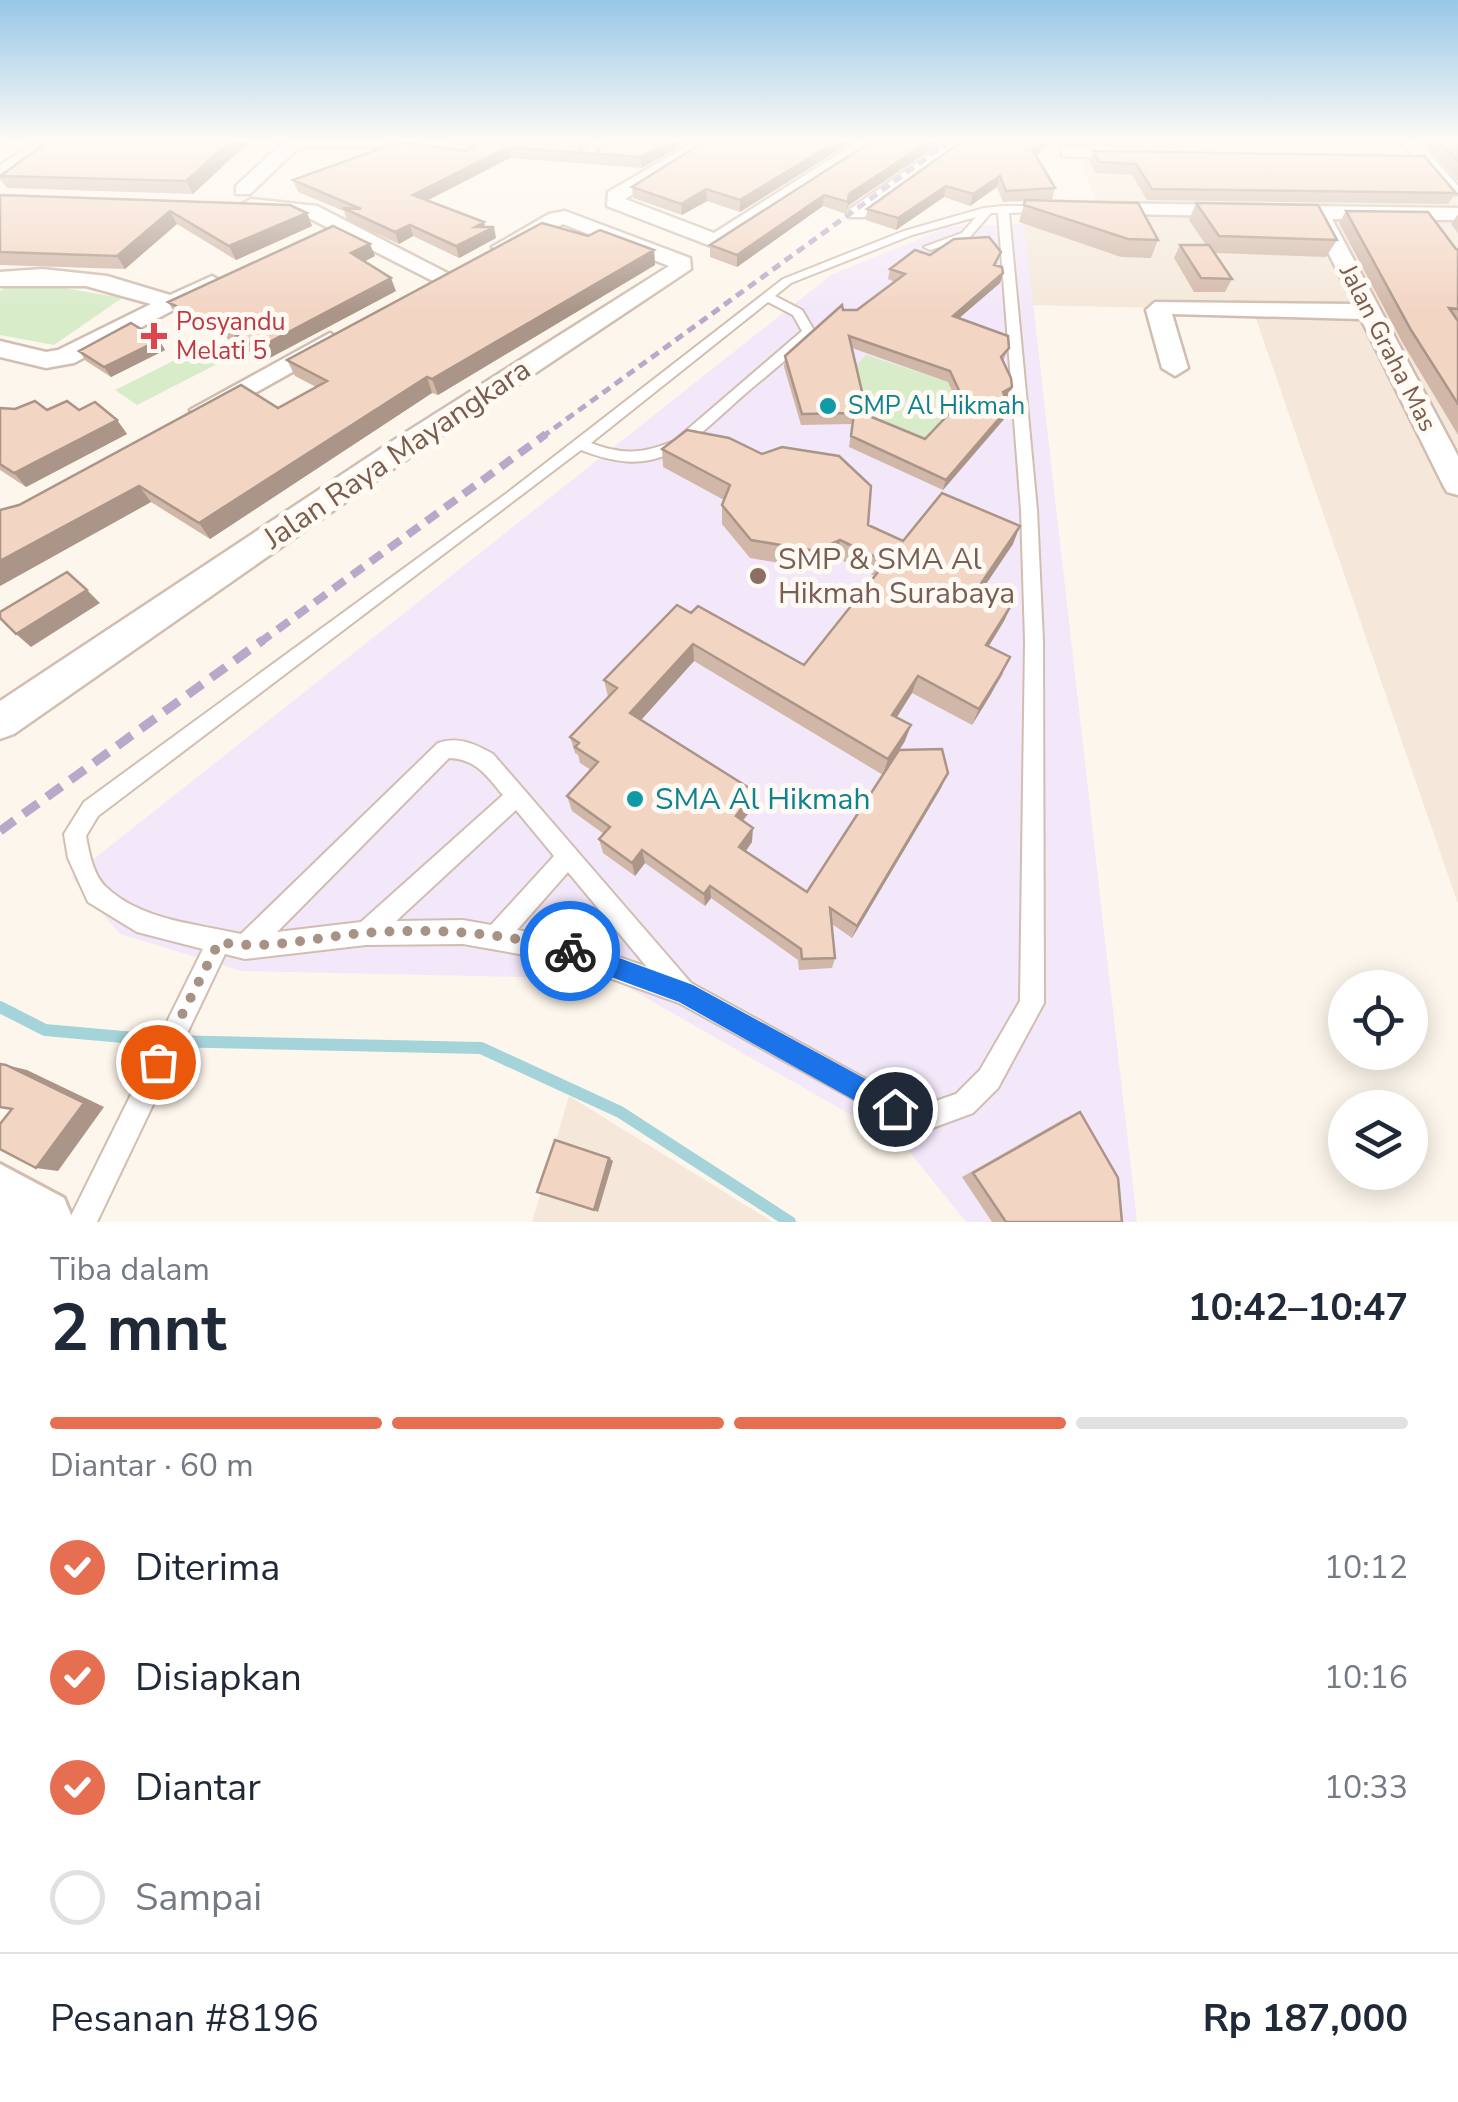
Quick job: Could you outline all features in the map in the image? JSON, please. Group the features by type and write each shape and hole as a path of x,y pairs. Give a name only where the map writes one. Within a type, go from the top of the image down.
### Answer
{"street":[{"path":"243,198 310,210 336,227 461,269"},
{"path":"615,198 614,202 716,241 782,198"},
{"path":"857,212 877,198"},
{"path":"1044,209 1458,214"},
{"name":"Jalan Graha Mas","path":"1318,211 1458,485"},
{"path":"1427,212 1447,239"},
{"name":"Jalan Raya Mayangkara","path":"0,722 410,443 680,269 679,258 572,219 556,218 461,269"},
{"path":"302,242 336,227"},
{"path":"410,297 461,269"},
{"path":"0,349 46,360 65,357 235,273"},
{"path":"0,279 106,282 140,290 168,303"},
{"path":"1175,368 1158,310 1164,307 1370,312"},
{"path":"185,420 358,325"},
{"path":"0,1198 40,1222"}],"lane":[{"path":"995,209 1029,510 1034,641 1032,1003 989,1079 964,1104 927,1117 895,1109 685,993 565,950 463,932 366,933 245,947 137,921 96,894 79,858 75,834 91,809 580,444 787,281 908,232 995,209 1044,209"},
{"path":"930,247 966,235 995,209"},
{"path":"580,444 620,461 658,454 678,444 809,332 798,312 767,297"},
{"path":"245,947 445,749 467,750 486,760 685,993"},
{"path":"366,933 515,797"},
{"path":"494,938 567,857"},
{"path":"82,1222 219,942"}],"shaded area":[{"path":"1095,198 1458,198 1458,904 1253,310 1029,305 1023,205 1097,203"},
{"name":"SMP & SMA Al Hikmah Surabaya","path":"1024,224 1137,1222 966,1222 904,1145 613,979 242,971 120,934 71,877 831,275 948,227"},
{"path":"569,1096 773,1222 532,1222"}],"green space":[{"path":"19,280 122,298 54,345 0,335 0,291"},
{"path":"203,346 225,360 137,405 115,390"},
{"path":"866,355 948,382 960,410 922,449 855,421 841,382"}],"building":[{"path":"0,198 290,205 307,213 229,246 170,211 117,256 0,252"},
{"path":"335,198 421,198 484,222 475,227 494,227 456,246 410,225 395,232 343,208 361,209"},
{"path":"664,198 691,198 681,204"},
{"path":"783,198 820,198 737,255 710,245"},
{"path":"882,198 928,198 898,218 867,209"},
{"path":"1025,200 1138,203 1158,240 1128,239 1024,205"},
{"path":"1196,203 1318,205 1337,240 1219,236"},
{"path":"1346,211 1428,212 1458,250 1458,309 1449,308 1458,321 1458,404 1411,330"},
{"path":"542,223 588,236 600,230 654,250 432,379 427,377 199,523 139,486 0,561 0,510 19,505 241,385 278,408 327,381 287,360"},
{"path":"333,226 370,244 351,253 391,278 258,348 203,315 198,317 168,302"},
{"path":"989,237 1001,252 994,265 1002,267 1003,273 953,316 1008,336 1009,348 1001,357 1012,387 1003,392 1009,407 946,480 851,436 854,413 802,414 785,356 842,305 843,310 857,310 905,274 890,269 915,250 930,255 954,239","holes":["849,336 950,371 963,399 925,439 862,413 867,413"]},
{"path":"1180,245 1209,245 1232,279 1201,278"},
{"path":"131,323 159,340 104,367 79,351"},
{"path":"35,401 47,410 67,401 79,410 95,402 117,420 14,473 0,464 0,408 15,409"},
{"path":"687,430 729,438 762,454 782,447 839,456 871,486 868,525 903,541 942,493 1020,526 978,588 1012,604 986,645 1010,657 999,677 979,709 918,676 892,715 911,725 888,759 693,644 630,713 754,791 736,816 753,828 739,847 807,892 899,750 942,749 948,773 857,926 830,908 835,958 802,959 801,949 710,886 704,894 642,850 632,863 599,839 610,827 567,796 598,762 575,747 579,743 570,737 617,688 604,680 677,605 691,613 698,606 804,665 886,562 840,540 816,551 751,540 722,505 730,485 662,449"},
{"path":"67,572 87,590 16,634 0,618 0,612"},
{"path":"0,1064 84,1103 36,1168 0,1149 0,1124 12,1109 0,1107"},
{"path":"1080,1112 1118,1178 1122,1222 1006,1222 973,1173"},
{"path":"555,1140 609,1158 594,1210 537,1192"}],"waterway":[{"path":"0,1007 45,1030 168,1041 481,1048 620,1112 790,1222"}],"railway":[{"path":"542,437 871,198"},
{"path":"259,643 546,434"},
{"path":"0,831 263,640"}],"way so far":[{"path":"158,1062 219,942 245,947 366,933 463,932 570,951"}],"place":[{"name":"Posyandu Melati 5","path":"154,336"},
{"name":"SMP Al Hikmah","path":"828,406"},
{"name":"SMP & SMA Al Hikmah Surabaya","path":"758,576"},
{"name":"SMA Al Hikmah","path":"635,799"}],"route":[{"path":"570,951 685,993 895,1109"}]}
